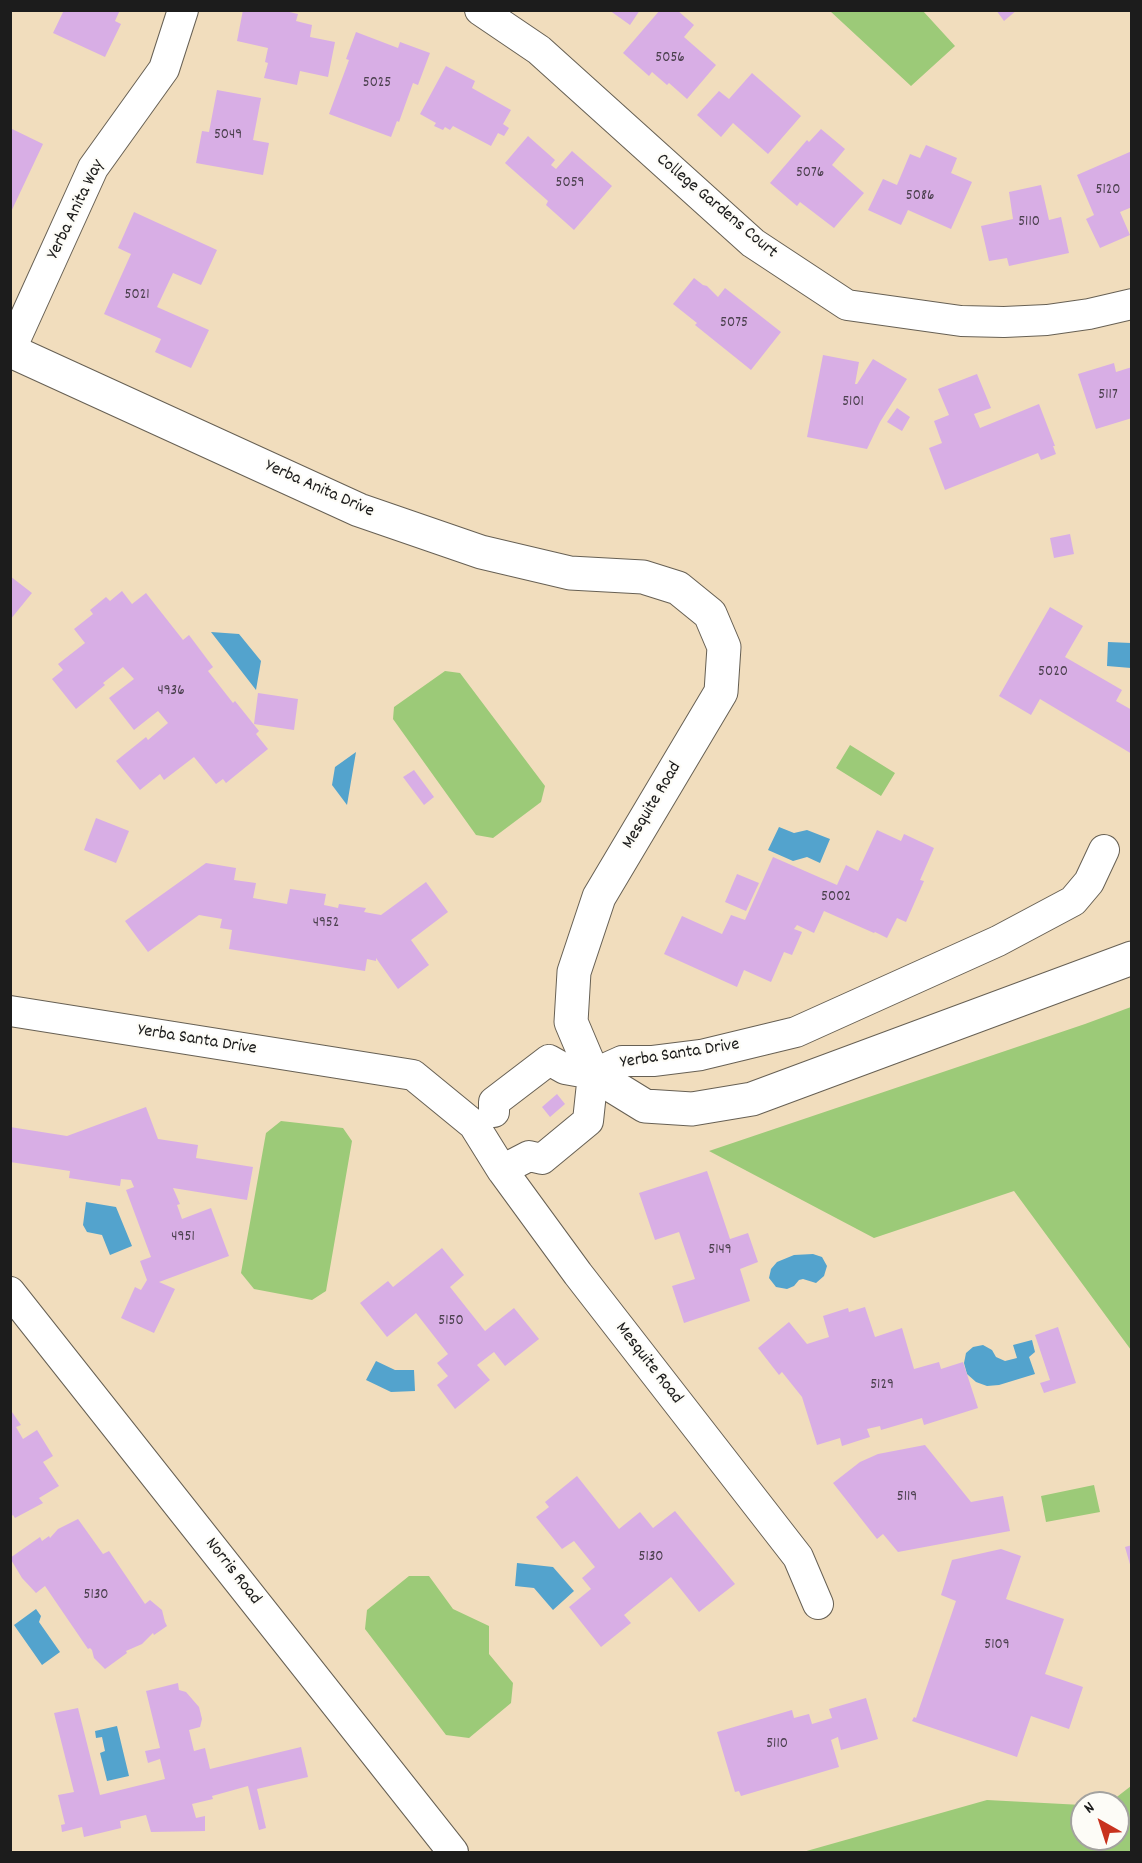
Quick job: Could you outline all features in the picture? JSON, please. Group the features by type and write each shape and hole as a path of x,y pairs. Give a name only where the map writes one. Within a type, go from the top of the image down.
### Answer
{"street":[{"name":"Yerba Anita Way","path":"11,351 93,168 164,69 183,10"},
{"name":"College Gardens Court","path":"480,10 539,50 753,243 847,305 961,321 1004,322 1057,319 1131,304"},
{"name":"Yerba Anita Drive","path":"11,351 359,510 481,552 570,573 643,577"},
{"name":"Mesquite Road","path":"582,1080 571,1022 574,972 599,897 721,692 724,647 710,614 678,588 643,577"},
{"name":"Yerba Santa Drive","path":"582,1080 622,1061 654,1061 702,1054 796,1032 998,940 1073,901 1089,882 1104,850"},
{"name":"Yerba Santa Drive","path":"582,1080 645,1106 692,1109 752,1099 1131,958"},
{"name":"Yerba Santa Drive","path":"10,1011 413,1075 484,1118"},
{"path":"484,1118 494,1102 549,1060 582,1080 530,1145 529,1156 502,1170"},
{"name":"Mesquite Road","path":"484,1118 502,1170 578,1274 798,1557 818,1604"},
{"name":"Norris Road","path":"10,1292 453,1852"}],"green space":[{"path":"830,11 923,11 955,46 911,86"},
{"path":"445,671 460,673 545,786 541,802 493,838 476,835 393,719 394,707"},
{"path":"850,745 895,773 881,796 836,768"},
{"path":"1131,1007 1131,1350 1014,1191 874,1238 709,1151 1085,1024"},
{"path":"281,1121 343,1128 352,1141 326,1291 312,1300 254,1289 241,1273 266,1133"},
{"path":"1094,1485 1100,1512 1046,1522 1041,1496"},
{"path":"409,1576 429,1576 453,1609 489,1626 489,1654 513,1683 511,1703 469,1738 446,1735 365,1629 367,1610"},
{"path":"1131,1786 1131,1852 803,1852 987,1800 1070,1804 1070,1851 1130,1851 1130,1791 1125,1791"}],"water":[{"path":"211,632 239,634 261,661 256,690"},
{"path":"1108,642 1131,643 1131,668 1107,666"},
{"path":"356,752 347,805 332,785 335,767"},
{"path":"779,827 794,833 807,830 830,839 820,863 807,857 793,861 768,850"},
{"path":"86,1202 116,1207 132,1246 110,1255 102,1235 87,1232 83,1225"},
{"path":"813,1254 822,1257 827,1266 824,1276 816,1283 803,1279 787,1289 776,1287 769,1278 771,1269 777,1262 794,1255"},
{"path":"1032,1340 1035,1352 1029,1357 1035,1374 999,1385 987,1386 976,1382 967,1374 964,1363 966,1353 973,1347 983,1345 992,1350 996,1357 1005,1361 1017,1358 1013,1345"},
{"path":"376,1361 395,1370 414,1370 415,1391 391,1392 366,1380"},
{"path":"517,1563 553,1567 574,1591 553,1610 534,1588 515,1586"},
{"path":"36,1609 41,1616 39,1622 60,1652 42,1665 14,1625"},
{"path":"117,1726 129,1776 107,1781 100,1753 105,1751 102,1737 96,1738 95,1731"}],"building":[{"path":"64,10 120,10 115,21 121,24 105,57 53,33"},
{"path":"243,10 281,10 298,14 296,21 312,25 310,37 335,42 328,77 300,71 297,85 264,78 268,63 265,62 268,48 237,41"},
{"path":"609,10 640,10 630,25"},
{"path":"660,10 677,10 694,25 684,37 716,65 687,99 652,72 649,76 623,53"},
{"path":"996,10 1017,10 1004,21"},
{"path":"356,32 398,48 400,42 430,53 418,85 413,83 391,137 329,114 349,60 346,59"},
{"path":"446,66 475,81 472,88 511,110 503,124 509,128 504,136 498,133 491,146 453,126 450,130 445,127 443,130 434,126 436,123 420,114"},
{"path":"752,73 801,116 768,154 733,123 721,137 697,115 719,91 729,99"},
{"path":"217,90 261,98 253,140 269,143 263,175 196,163 202,131 209,132"},
{"path":"10,128 43,144 10,214"},
{"path":"821,129 845,149 832,165 864,193 834,228 800,202 797,206 770,183 807,140 809,142"},
{"path":"528,136 555,160 551,165 556,169 572,151 612,186 574,230 546,205 548,201 505,163"},
{"path":"926,145 957,158 951,173 972,182 951,229 908,210 901,225 868,210 883,179 897,185 910,154 920,158"},
{"path":"1132,151 1132,207 1120,212 1130,235 1100,248 1086,219 1094,215 1077,175"},
{"path":"1041,185 1049,220 1061,217 1069,253 1009,266 1007,258 989,261 981,226 1013,219 1009,192"},
{"path":"134,212 217,250 201,285 173,273 157,307 209,330 191,368 155,352 161,339 104,314 131,254 118,248"},
{"path":"694,278 718,297 725,288 781,332 751,370 695,325 697,323 673,304"},
{"path":"823,355 859,362 855,384 873,359 907,379 880,422 867,449 807,437"},
{"path":"1114,363 1116,372 1132,367 1132,418 1096,429 1078,374"},
{"path":"977,374 991,408 974,414 980,428 1039,404 1056,454 1041,460 1038,453 945,490 929,448 942,443 934,421 949,415 938,389"},
{"path":"897,408 910,417 902,431 887,422"},
{"path":"1070,534 1074,554 1054,558 1050,538"},
{"path":"10,576 32,593 10,620"},
{"path":"122,591 132,604 146,593 183,640 189,635 213,667 208,671 259,731 256,734 268,749 226,783 223,779 216,784 194,757 164,780 160,774 140,790 116,761 146,737 148,740 168,723 158,711 134,730 109,698 134,679 123,667 76,709 52,679 63,670 58,664 85,643 74,629 93,614 90,610 106,597 110,601"},
{"path":"1050,607 1083,626 1065,657 1122,690 1116,701 1132,710 1132,754 1040,699 1031,715 999,696"},
{"path":"258,693 298,699 294,730 254,724"},
{"path":"414,770 434,797 424,805 403,777"},
{"path":"96,818 129,831 116,863 84,850"},
{"path":"877,830 901,841 904,834 934,848 920,880 924,881 906,922 897,918 887,938 824,911 814,933 797,925 794,929 802,932 792,955 784,952 771,982 744,970 737,987 664,954 682,916 722,934 731,915 745,920 773,857 837,885 846,865 858,871"},
{"path":"206,863 236,868 234,880 256,883 253,898 287,904 290,889 326,894 324,905 338,908 339,904 366,908 364,912 381,915 426,882 448,912 411,940 429,965 398,989 376,958 376,961 367,959 365,971 229,949 232,930 220,928 222,919 199,915 148,952 125,921"},
{"path":"737,874 759,883 746,911 725,902"},
{"path":"557,1094 565,1104 550,1117 542,1107"},
{"path":"146,1107 158,1139 198,1145 196,1158 253,1167 247,1200 173,1188 180,1204 177,1205 182,1219 211,1208 229,1256 159,1282 175,1289 154,1333 121,1318 135,1287 141,1290 147,1280 140,1261 151,1257 126,1190 134,1187 131,1180 121,1179 120,1186 69,1178 70,1171 10,1162 10,1127 67,1136"},
{"path":"707,1171 730,1239 748,1233 758,1262 740,1269 750,1301 684,1323 672,1286 695,1279 679,1232 655,1240 639,1193"},
{"path":"442,1248 464,1275 450,1287 485,1331 514,1308 539,1339 505,1366 494,1352 477,1365 490,1380 455,1409 437,1385 448,1376 437,1363 448,1354 416,1313 387,1337 360,1303 388,1281 393,1287"},
{"path":"865,1307 875,1337 902,1328 914,1369 939,1362 941,1369 963,1362 978,1408 924,1425 922,1418 881,1430 880,1426 867,1429 870,1437 842,1446 840,1438 817,1445 802,1397 782,1372 779,1375 758,1348 789,1322 807,1344 829,1337 823,1316 848,1308 849,1312"},
{"path":"1058,1327 1076,1383 1044,1393 1040,1383 1050,1380 1035,1335"},
{"path":"12,1412 21,1425 16,1427 23,1439 37,1430 53,1456 43,1462 59,1486 39,1498 43,1503 15,1518 13,1515 10,1517 10,1413"},
{"path":"925,1445 971,1502 1003,1496 1010,1531 898,1552 883,1534 877,1539 833,1483 860,1462 878,1454"},
{"path":"577,1476 619,1529 640,1512 653,1528 675,1511 735,1584 699,1612 671,1577 624,1615 631,1623 601,1647 569,1607 591,1589 582,1578 595,1567 574,1541 562,1549 536,1517 549,1507 545,1502"},
{"path":"78,1519 103,1554 109,1551 145,1604 150,1600 162,1610 167,1626 154,1635 153,1633 142,1644 126,1651 127,1653 105,1669 94,1658 92,1650 88,1649 45,1586 36,1593 22,1578 10,1558 40,1537 42,1541 49,1536 50,1538 58,1529"},
{"path":"1132,1545 1132,1568 1131,1568 1125,1547"},
{"path":"1001,1549 1021,1556 1006,1599 1064,1619 1045,1674 1083,1687 1069,1729 1031,1716 1017,1757 912,1721 914,1717 916,1718 956,1601 941,1595 952,1560"},
{"path":"178,1683 179,1690 186,1692 199,1707 202,1719 200,1727 189,1730 194,1751 205,1748 210,1769 301,1747 308,1777 257,1789 266,1828 259,1830 248,1786 192,1804 196,1818 205,1816 205,1831 151,1832 146,1815 120,1821 121,1828 84,1837 82,1827 62,1832 61,1825 65,1824 58,1795 74,1792 54,1713 78,1708 100,1795 165,1779 160,1759 148,1763 145,1751 160,1748 146,1691"},
{"path":"866,1698 878,1739 841,1750 838,1737 831,1740 839,1767 741,1796 739,1791 735,1792 717,1732 792,1710 794,1718 809,1714 812,1724 832,1718 829,1709"}]}
